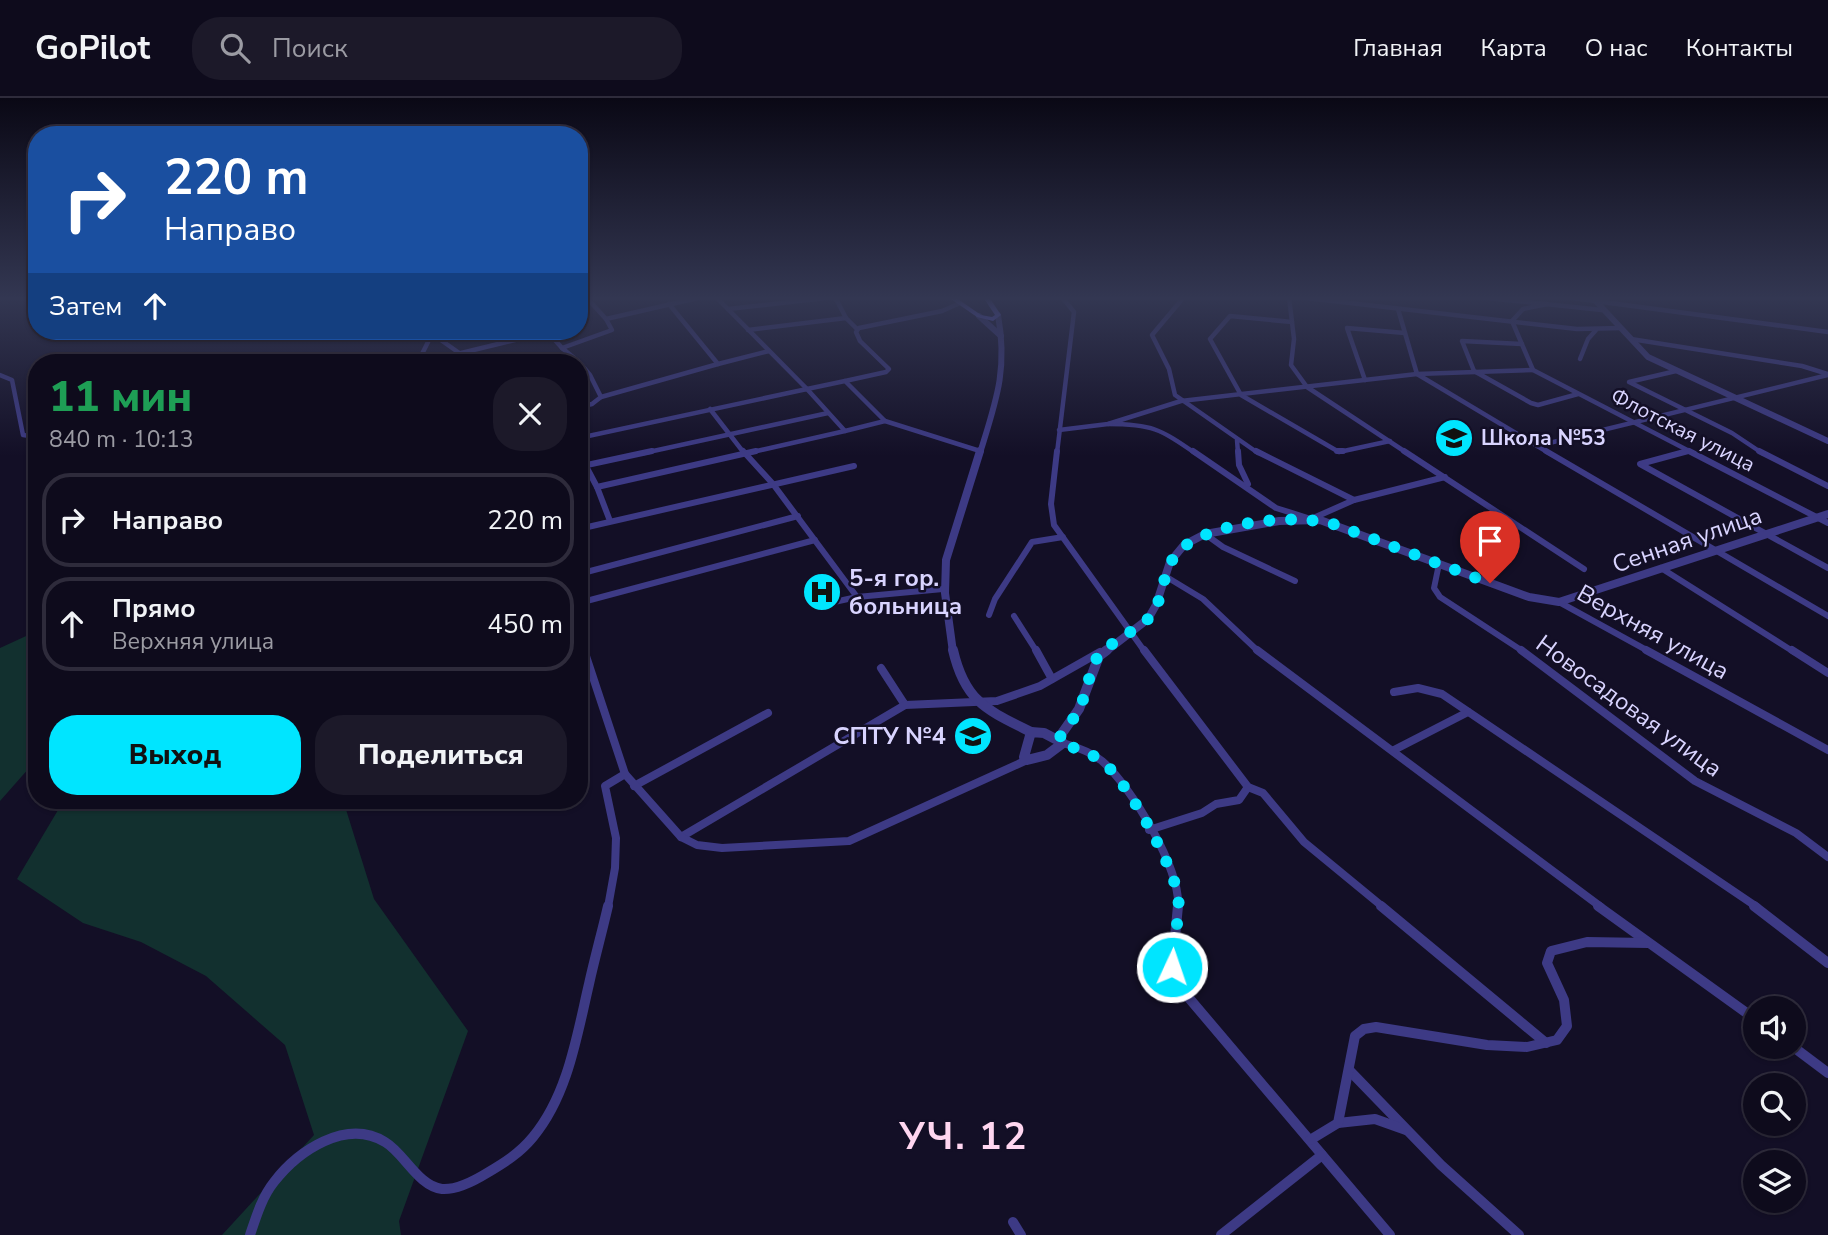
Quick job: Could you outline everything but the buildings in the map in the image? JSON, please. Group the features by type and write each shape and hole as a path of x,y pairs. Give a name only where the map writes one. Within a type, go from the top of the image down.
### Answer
{"street":[{"path":"452,350 457,354 472,350"},
{"path":"707,350 719,364"},
{"path":"588,437 886,372 888,367 870,350"},
{"path":"1002,350 1001,384 946,560 943,589 960,673 966,687 979,704 1031,732 1044,733 1085,750 1111,769 1165,858 1178,899 1172,967 1182,991 1390,1235"},
{"path":"1069,350 1051,515 1054,525 1185,707 1248,787 1263,793 1304,842 1546,1043"},
{"path":"1160,350 1169,369 1175,395 1181,401 1269,460 1354,500"},
{"path":"1216,350 1241,395 1339,452 1390,441"},
{"path":"1291,350 1291,365 1307,387 1584,569"},
{"path":"1355,350 1365,380"},
{"path":"1410,350 1417,374 1828,616"},
{"path":"1466,350 1474,371 1534,405 1579,394"},
{"path":"1059,430 1108,424 1181,401 1417,374 1533,370 1524,350"},
{"path":"1580,359 1584,350"},
{"path":"1641,350 1648,357 1676,371 1828,441"},
{"path":"1701,350 1802,366 1828,375"},
{"path":"588,405 601,397 769,351 845,431"},
{"name":"Флотская улица","path":"1533,370 1828,523"},
{"path":"1676,371 1629,382 1732,433 1767,456 1828,486"},
{"path":"588,373 601,397"},
{"path":"0,375 12,380 23,435 28,436"},
{"path":"1537,446 1828,375"},
{"path":"845,381 884,421 980,451"},
{"path":"710,409 745,454 773,484 857,597"},
{"path":"588,465 828,412"},
{"path":"597,487 884,421"},
{"name":"Верхняя улица","path":"1108,424 1133,424 1162,430 1276,508 1336,525 1529,597 1559,603 1828,750"},
{"path":"1237,440 1239,465 1250,488"},
{"path":"1688,451 1640,464 1828,568"},
{"path":"588,527 854,466"},
{"path":"588,467 610,521"},
{"path":"588,662 625,774 681,837 697,845 722,848 849,841 1027,760 1035,761 1056,750 1079,709 1096,661 1153,612 1170,562 1184,545 1205,534 1262,523 1311,519 1354,500 1445,477"},
{"name":"Сенная улица","path":"1559,603 1828,513"},
{"path":"588,571 798,516"},
{"path":"1205,534 1223,547 1295,582"},
{"path":"989,615 995,599 1032,542 1063,537"},
{"path":"588,601 815,540"},
{"name":"Новосадовая улица","path":"1439,564 1434,588 1440,597 1514,644 1694,781 1734,803 1780,822 1805,837 1828,858"},
{"path":"1661,568 1828,673"},
{"path":"1165,576 1202,597 1231,628 1258,650 1648,943 1681,963 1743,1010"},
{"path":"816,606 857,597 943,589"},
{"path":"1014,616 1041,654 1052,679"},
{"path":"681,837 905,705 979,704 1012,697 1052,679 1118,642"},
{"path":"881,667 905,705"},
{"path":"1394,692 1409,687 1424,688 1442,694 1756,907 1828,963"},
{"path":"1394,750 1468,712"},
{"path":"634,786 768,713"},
{"path":"1027,760 1024,757 1025,748 1031,732"},
{"path":"250,1235 272,1184 289,1165 326,1141 343,1134 364,1134 382,1139 408,1161 429,1185 442,1190 465,1184 498,1169 527,1144 548,1117 564,1085 612,881 616,839 605,786 625,774"},
{"path":"1149,830 1202,813 1216,804 1239,800 1248,787"},
{"path":"1338,1123 1355,1036 1364,1029 1376,1027 1487,1045 1527,1047 1558,1041 1567,1026 1564,1000 1547,963 1551,951 1567,944 1603,941 1648,943"},
{"path":"1806,1056 1828,1073"},
{"path":"1349,1070 1441,1165 1519,1235"},
{"path":"1310,1140 1338,1123 1375,1119 1410,1131"},
{"path":"1221,1235 1236,1226 1303,1165 1322,1154"},
{"path":"1013,1222 1021,1235"}],"green space":[{"path":"28,635 28,769 0,801 0,648"},
{"path":"59,809 346,809 374,899 468,1031 399,1221 401,1235 222,1235 314,1135 285,1045 206,976 141,942 83,923 17,879"}],"place":[{"name":"Школа №53","path":"1454,438"},
{"name":"5-я гор. больница","path":"822,592"},
{"name":"СПТУ №4","path":"973,736"}],"district":[{"name":"УЧ. 12","path":"964,1136"}],"route":[{"path":"1172,967 1178,899 1165,858 1117,776 1085,750 1058,739 1079,709 1099,656 1148,619 1153,612 1170,562 1176,553 1191,540 1205,534 1262,523 1311,519 1328,522 1490,583"}]}
